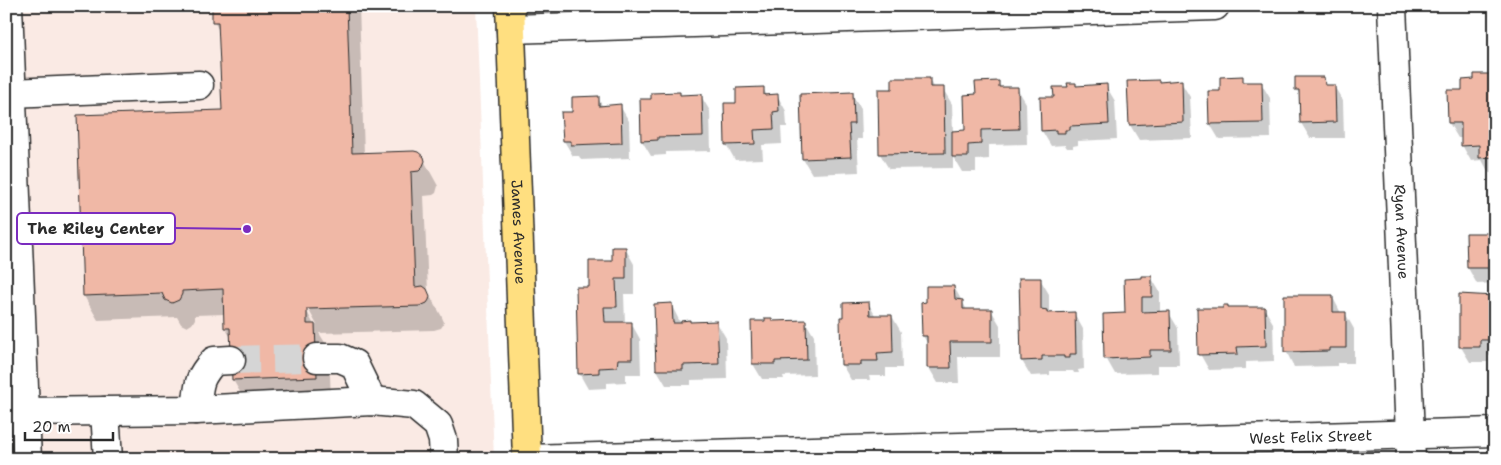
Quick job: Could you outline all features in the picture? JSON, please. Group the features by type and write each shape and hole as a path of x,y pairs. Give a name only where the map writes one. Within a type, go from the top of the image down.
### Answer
{"main road":[{"name":"James Avenue","path":"511,18 526,459"}],"street":[{"path":"8,6 12,224 27,459"},
{"path":"511,18 1215,6"},
{"name":"Ryan Avenue","path":"1392,6 1411,447"},
{"path":"11,93 199,85"},
{"path":"317,358 340,358 354,364 372,401"},
{"path":"196,410 200,382 207,369 214,361 231,360"},
{"path":"25,412 196,410 372,401 414,406 438,426 443,440 444,459"},
{"path":"105,411 108,459"},
{"name":"West Felix Street","path":"526,459 1411,447 1495,432"}],"shaded area":[{"path":"6,6 476,6 494,459 6,459"}],"building":[{"path":"214,6 347,6 352,153 414,151 424,157 425,161 422,168 419,171 411,172 415,287 423,286 427,289 430,296 429,300 420,306 307,309 307,324 315,324 317,377 232,380 230,328 224,328 223,289 182,291 179,300 172,303 165,300 162,293 83,296 77,115 222,110 218,22 212,22 212,8"},
{"path":"1474,74 1495,74 1495,157 1479,158 1479,145 1461,146 1461,123 1448,123 1447,90 1462,90 1462,80 1474,79"},
{"path":"1243,76 1243,82 1262,82 1263,123 1209,124 1208,91 1220,91 1220,77"},
{"path":"1295,77 1324,77 1325,85 1335,85 1336,122 1300,123 1299,90 1295,90"},
{"path":"892,78 930,78 930,87 944,87 945,153 879,154 878,89 892,89"},
{"path":"1159,80 1159,82 1182,80 1183,122 1129,125 1127,81"},
{"path":"999,81 999,87 1018,87 1019,129 981,130 981,144 968,145 968,157 952,157 952,131 965,130 964,95 976,94 975,82"},
{"path":"1067,83 1076,83 1076,86 1107,84 1109,124 1070,126 1070,130 1065,130 1065,133 1056,133 1056,130 1041,131 1040,97 1054,97 1053,87 1068,87"},
{"path":"764,87 764,95 778,94 779,111 773,112 774,129 754,130 755,144 725,145 724,103 736,103 736,88"},
{"path":"680,92 680,95 702,94 703,136 658,137 658,140 641,141 640,99 651,99 651,93"},
{"path":"853,92 854,124 849,124 851,157 802,159 800,94"},
{"path":"599,96 599,106 621,104 622,143 571,145 571,141 563,141 561,112 572,112 572,97"},
{"path":"1466,233 1495,233 1495,271 1489,272 1489,268 1467,268"},
{"path":"612,247 626,247 626,279 616,279 617,307 604,307 605,322 632,322 632,359 618,359 617,367 599,368 599,373 578,374 576,287 589,287 589,261 612,261"},
{"path":"1141,276 1152,276 1152,297 1142,297 1142,312 1170,311 1171,350 1150,350 1150,357 1104,359 1103,314 1125,313 1124,279 1141,278"},
{"path":"1019,278 1041,278 1041,309 1047,310 1047,313 1075,312 1076,354 1070,354 1070,358 1064,358 1064,356 1042,356 1042,360 1021,361"},
{"path":"926,286 954,286 955,299 963,300 963,309 992,309 992,342 950,342 951,368 927,368 927,336 922,336 921,303 926,302"},
{"path":"1459,294 1495,296 1495,340 1480,340 1480,347 1459,347"},
{"path":"1284,295 1333,295 1333,312 1346,312 1346,348 1329,348 1329,351 1284,352"},
{"path":"869,302 870,315 892,315 893,352 877,353 878,361 861,361 861,365 841,365 840,317 843,317 843,303"},
{"path":"672,303 673,323 690,320 690,322 717,321 719,364 683,365 683,370 656,370 654,304"},
{"path":"1223,305 1228,305 1228,307 1265,307 1266,346 1237,347 1238,354 1198,355 1197,308 1223,308"},
{"path":"765,318 772,318 772,321 806,320 807,360 775,361 775,364 752,364 751,321 765,321"}],"tunnel":[{"path":"231,360 317,358"}],"place":[{"name":"The Riley Center","path":"247,229"}]}
